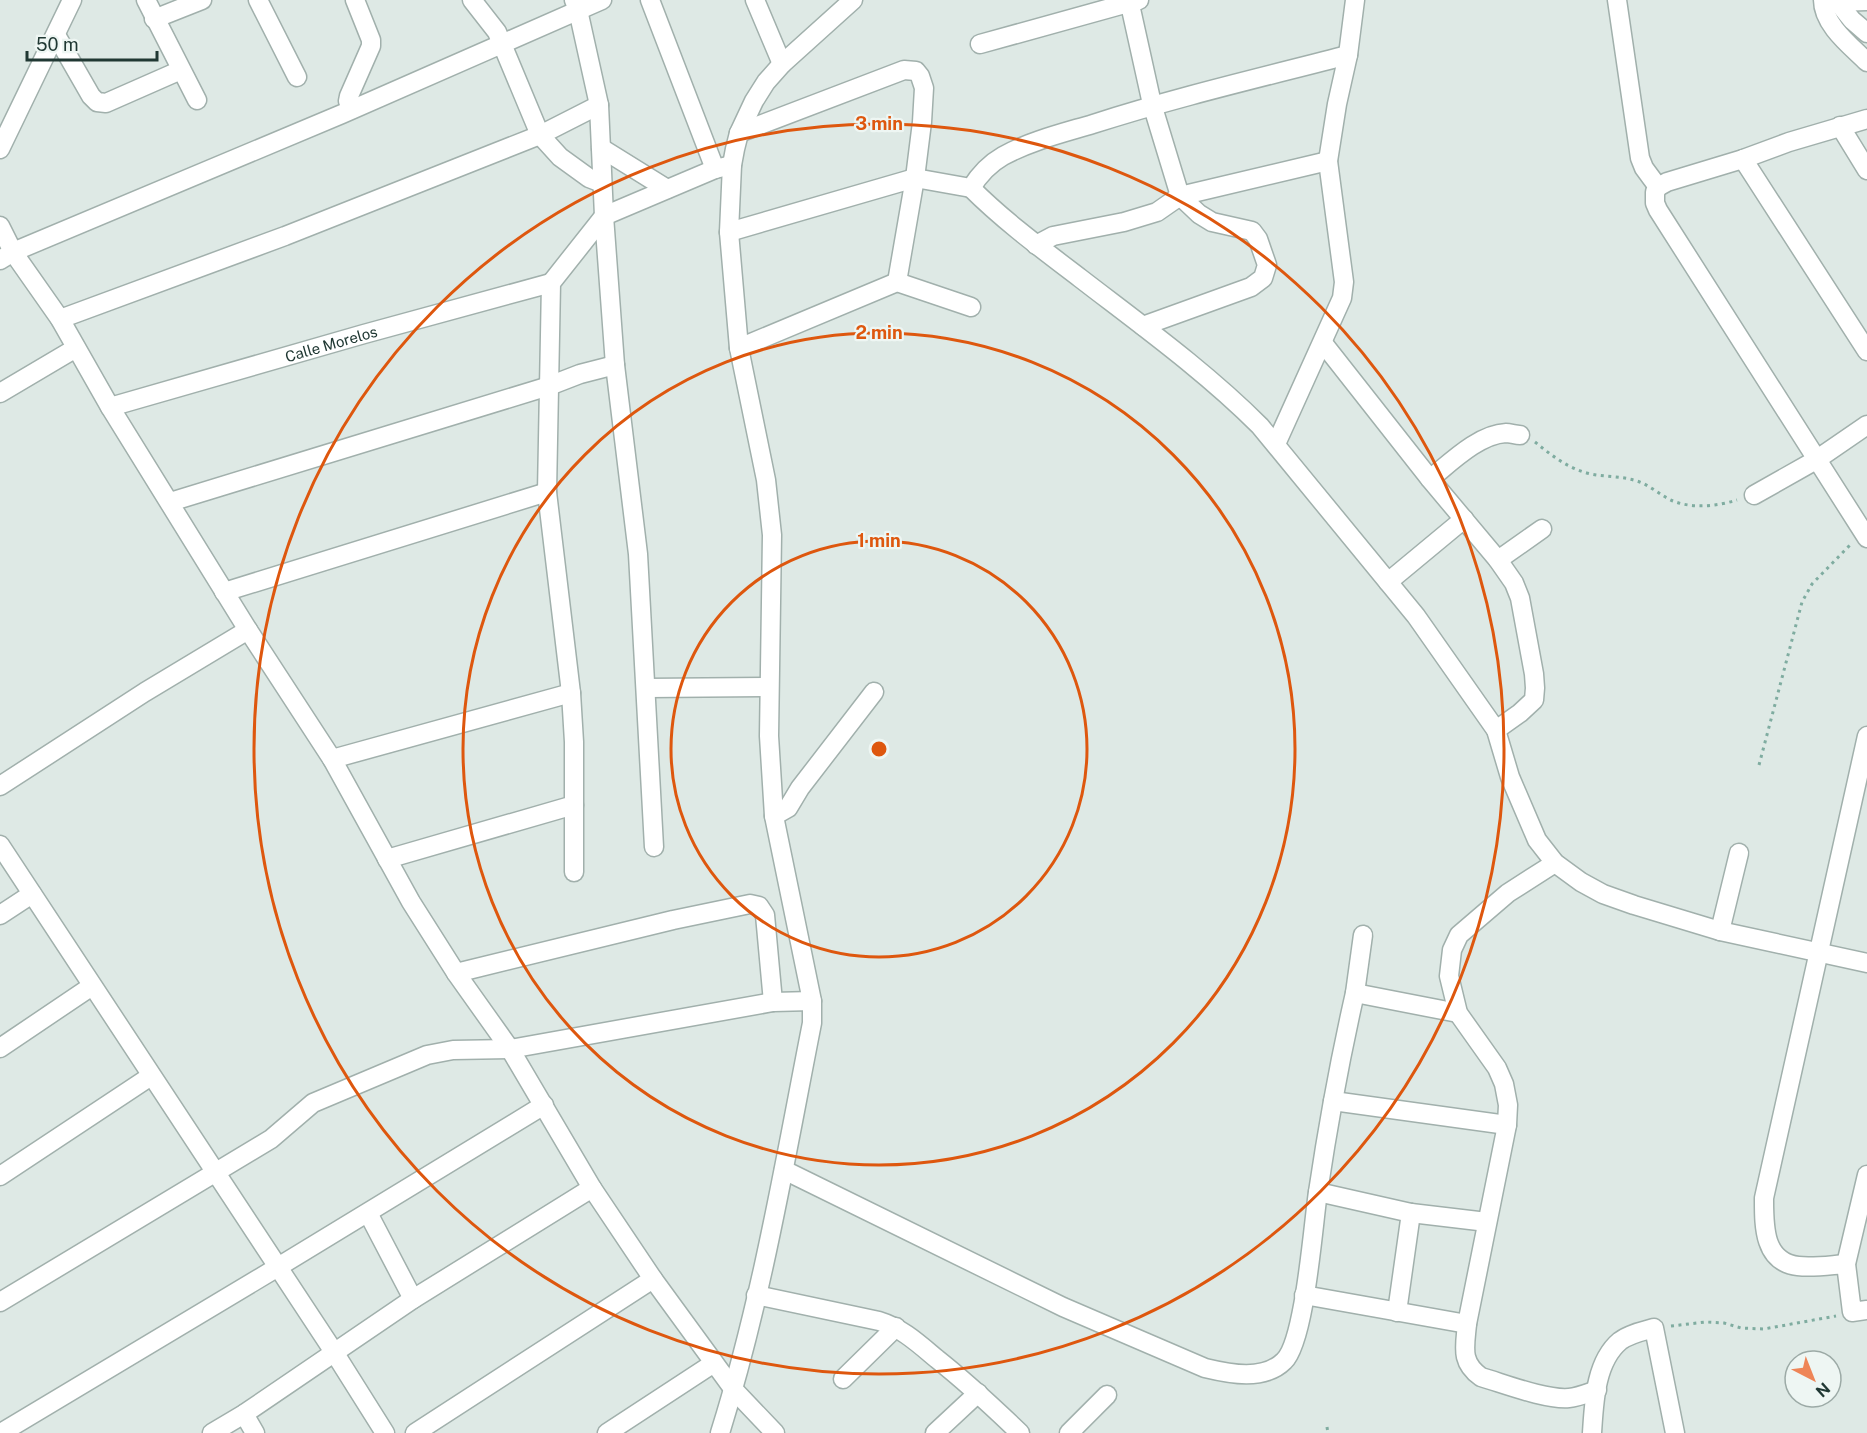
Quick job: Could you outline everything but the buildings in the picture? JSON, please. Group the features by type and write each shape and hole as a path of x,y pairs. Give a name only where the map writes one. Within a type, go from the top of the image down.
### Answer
{"street":[{"path":"0,149 72,0"},
{"path":"146,0 197,100"},
{"path":"154,19 202,0"},
{"path":"258,0 297,77"},
{"path":"352,109 348,101 351,90 371,40 355,0"},
{"path":"472,0 502,43 540,135 560,158 583,175 603,183"},
{"path":"6,256 502,43 576,5 602,0"},
{"path":"650,0 724,167 739,348 766,480 772,536 769,736 774,816 812,1001 812,1023 784,1170 734,1390 720,1433"},
{"path":"755,0 782,64"},
{"path":"574,872 574,742 571,693 547,492 551,283 604,216 724,167 754,100 766,82 782,64 853,0"},
{"path":"1276,444 1342,298 1344,282 1328,161 1348,55 1355,0"},
{"path":"1617,0 1640,158 1644,168 1658,187"},
{"path":"980,44 1133,1 1152,104 1180,196 1199,214 1212,222 1252,231 1262,247 1267,265 1263,278 1251,287 1143,326"},
{"path":"1830,2 1867,1"},
{"path":"1830,2 1867,33"},
{"path":"1830,2 1835,28 1867,62"},
{"path":"576,5 598,105 615,365 638,554 654,847"},
{"path":"56,35 91,96 97,102 106,104 181,70"},
{"path":"971,188 990,165 1016,150 1152,104 1348,55"},
{"path":"739,133 904,70 916,71 924,88 922,122 897,282"},
{"path":"60,319 285,236 540,135 598,105"},
{"path":"1865,535 1658,210 1654,196 1658,187 1678,178 1840,126 1867,120"},
{"path":"1840,126 1867,170"},
{"path":"601,148 667,189"},
{"path":"1743,159 1867,351"},
{"path":"1036,245 1053,236 1124,222 1157,212 1180,196 1328,161"},
{"path":"729,232 915,178 971,188 1036,245 1143,326 1238,404 1276,444 1416,616 1496,730 1510,777 1537,840 1555,863 1581,882 1603,894 1720,931 1867,963"},
{"path":"0,226 6,256 60,319 110,407 224,592 332,759 411,902 456,973 510,1049 592,1188 653,1279 734,1390 775,1433"},
{"path":"739,348 897,282 971,307"},
{"name":"Calle Morelos","path":"110,407 551,283"},
{"path":"1323,343 1430,479 1498,560 1514,583 1520,598 1535,688 1533,700 1520,713 1496,730"},
{"path":"0,393 76,348"},
{"path":"170,502 615,365"},
{"path":"0,375 18,382"},
{"path":"1754,495 1816,460 1867,424"},
{"path":"1430,479 1472,446 1489,437 1505,433 1520,435"},
{"path":"224,592 547,492"},
{"path":"1388,582 1464,519"},
{"path":"1498,560 1542,529"},
{"path":"0,786 145,692 248,630"},
{"path":"646,688 770,687"},
{"path":"774,816 788,808 800,788 874,692"},
{"path":"332,759 571,693"},
{"path":"1846,1264 1800,1267 1779,1260 1766,1235 1764,1198 1867,736"},
{"path":"387,859 574,805"},
{"path":"0,845 385,1433"},
{"path":"1720,931 1739,853"},
{"path":"1555,863 1508,893 1459,935 1452,950 1449,976 1458,1012 1497,1068 1504,1084 1508,1105 1507,1125 1467,1324 1464,1350 1471,1370 1481,1377 1553,1398 1568,1398 1597,1390"},
{"path":"0,915 32,894"},
{"path":"456,973 750,904 759,906 765,915 773,1002"},
{"path":"784,1170 1063,1307 1205,1368 1247,1375 1262,1372 1284,1362 1295,1341 1304,1295 1317,1192 1364,935"},
{"path":"0,1048 92,986"},
{"path":"1355,993 1458,1012"},
{"path":"0,1302 271,1139 313,1103 427,1055 453,1050 510,1049 773,1002 812,1001"},
{"path":"0,1176 151,1076"},
{"path":"1333,1101 1507,1125"},
{"path":"5,1428 278,1268 544,1105"},
{"path":"1860,1311 1846,1264 1867,1175"},
{"path":"212,1433 412,1299 592,1188"},
{"path":"1317,1192 1411,1213 1487,1222"},
{"path":"368,1213 412,1299"},
{"path":"1396,1312 1411,1213"},
{"path":"415,1433 653,1279"},
{"path":"756,1295 879,1321 896,1327 978,1393 1020,1433"},
{"path":"1304,1295 1467,1324"},
{"path":"843,1379 896,1327"},
{"path":"1592,1433 1597,1390 1605,1360 1621,1340 1654,1328 1676,1433"},
{"path":"607,1433 714,1363"},
{"path":"935,1433 978,1393"},
{"path":"1069,1433 1107,1395"},
{"path":"243,1414 255,1433"}],"path":[{"path":"1520,435 1535,442 1564,464 1591,474 1625,477 1641,482 1672,501 1706,506 1732,502 1754,495"},
{"path":"1759,765 1802,602 1812,584 1865,535"},
{"path":"1654,1328 1706,1322 1764,1329 1860,1311"},
{"path":"1327,1427 1328,1433"}]}
